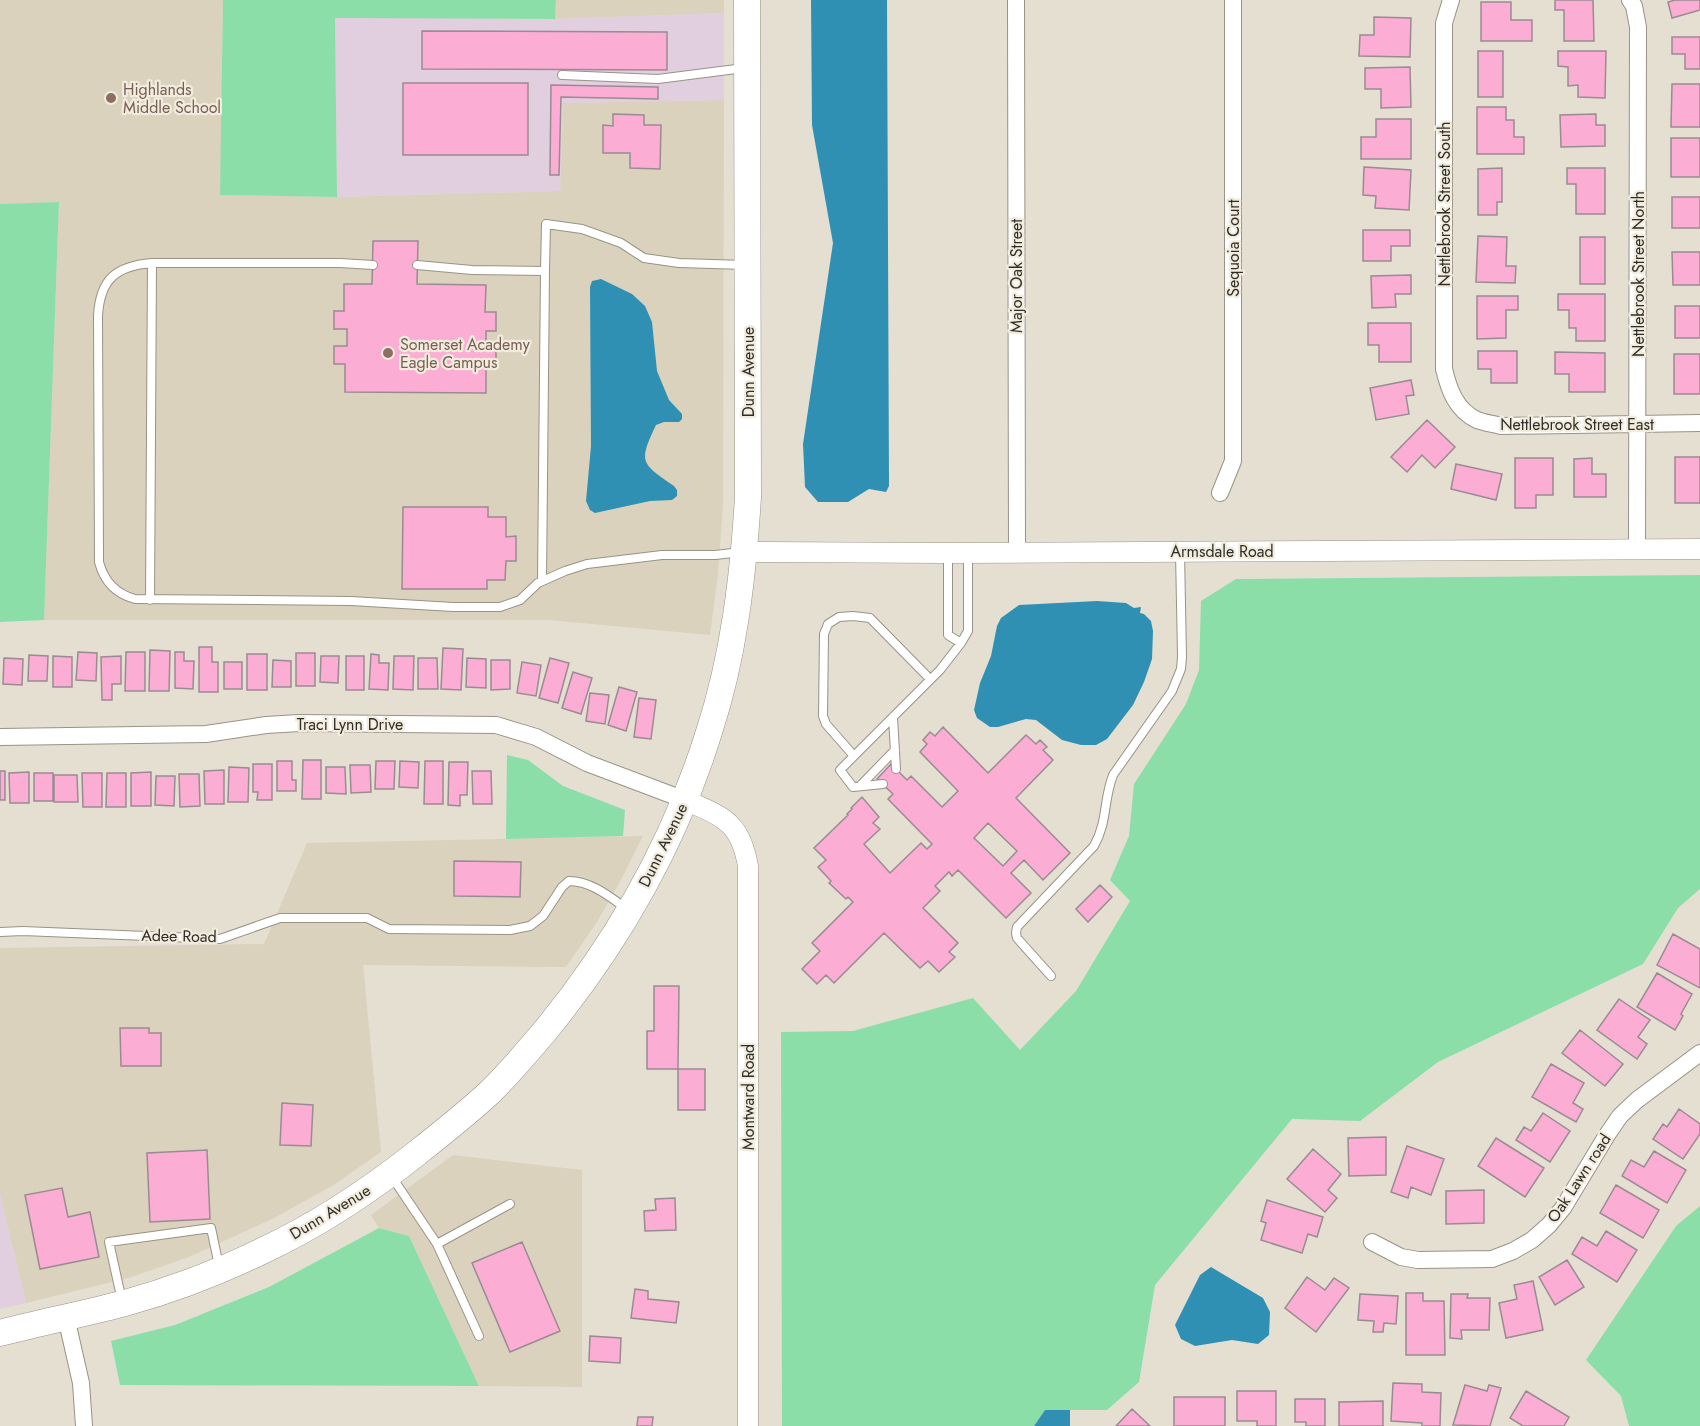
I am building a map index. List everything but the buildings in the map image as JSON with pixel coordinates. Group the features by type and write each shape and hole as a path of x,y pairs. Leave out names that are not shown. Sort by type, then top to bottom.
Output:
{"main road":[{"name":"Dunn Avenue","path":"0,1333 123,1303 182,1285 263,1251 349,1203 446,1130 490,1092 564,1008 599,960 629,911 664,848 685,800 710,732 725,675 737,612 748,497 747,0"}],"street":[{"name":"Major Oak Street","path":"1016,0 1017,552"},
{"name":"Sequoia Court","path":"1220,493 1233,461 1233,0"},
{"name":"Nettlebrook Street South","path":"1451,0 1444,23 1444,369 1449,390 1458,406"},
{"name":"Nettlebrook Street North","path":"1630,0 1634,6 1638,27 1637,549"},
{"name":"Nettlebrook Street East","path":"1458,406 1477,420 1501,426 1700,423"},
{"name":"Armsdale Road","path":"744,552 1700,549"},
{"name":"Traci Lynn Drive","path":"0,737 207,734 266,725 299,723 496,725 536,737 587,763 685,800"},
{"name":"Montward Road","path":"685,800 718,814 732,826 740,838 748,866 748,1426"},
{"name":"Oak Lawn road","path":"1372,1242 1401,1257 1418,1260 1492,1259 1513,1251 1532,1240 1550,1225 1620,1116 1700,1053"},
{"path":"66,1317 81,1383 84,1426"}],"lane":[{"path":"562,75 658,79 747,68"},
{"path":"542,581 546,224 582,229 621,243 644,258 680,263 748,265"},
{"path":"150,600 152,262"},
{"path":"373,265 152,262 128,266 111,278 101,292 98,316 99,562 101,571 114,589 124,596 150,600 351,601 453,607 500,607 520,600 542,581 587,564 662,555 715,555 744,552"},
{"path":"417,265 472,270 545,271"},
{"path":"1051,976 1017,938 1017,927 1094,846 1101,834 1113,775 1172,691 1177,680 1182,657 1180,551"},
{"path":"948,553 948,635 961,643"},
{"path":"883,784 853,787 840,770 930,679 961,643 968,631 968,553"},
{"path":"854,756 826,724 823,716 824,634 828,624 838,617 870,618 930,679"},
{"path":"893,717 896,769"},
{"path":"860,786 895,750"},
{"name":"Adee Road","path":"0,932 220,939 280,918 367,918 389,929 510,930 530,926 543,916 562,887 569,881 581,881 606,894 629,911"},
{"path":"390,1174 437,1244 479,1336"},
{"path":"437,1244 510,1204"},
{"path":"123,1303 109,1242 211,1228 219,1269"}],"shaded area":[{"name":"Somerset Academy Eagle Campus","path":"0,0 223,0 221,195 337,197 560,191 563,103 724,100 723,504 718,574 710,635 549,620 44,620 59,202 0,204"},
{"path":"556,0 724,0 724,13 555,19"},
{"path":"724,13 724,100 563,103 560,191 337,197 335,17 555,19"},
{"path":"643,836 597,922 566,967 363,965 381,1152 332,1186 274,1218 189,1257 128,1278 26,1303 0,1194 0,948 264,944 307,843"},
{"path":"453,1155 582,1170 582,1387 479,1386 409,1236 379,1228 371,1215"},
{"path":"0,1194 26,1303 0,1309"}],"green space":[{"path":"223,0 556,0 555,19 335,18 337,197 220,195"},
{"path":"59,202 44,620 0,622 0,204"},
{"path":"1700,575 1700,889 1678,908 1643,964 1438,1062 1360,1121 1292,1119 1155,1285 1139,1382 1107,1410 1045,1410 1034,1426 782,1426 781,1032 853,1031 973,998 1020,1050 1076,991 1130,901 1110,880 1129,836 1134,784 1186,704 1199,670 1201,601 1236,579"},
{"path":"507,755 528,760 563,786 625,810 623,836 506,839"},
{"path":"1700,1206 1700,1426 1629,1426 1621,1396 1586,1360 1676,1226"},
{"path":"379,1228 409,1236 479,1386 120,1385 111,1341 175,1325 269,1287"}],"water":[{"path":"811,0 887,0 889,486 886,492 869,489 848,502 818,502 805,487 803,444 833,243 812,125"},
{"path":"601,279 632,294 645,306 652,322 657,371 669,400 682,414 682,419 679,422 664,422 656,425 645,455 649,467 674,486 677,496 672,500 650,501 595,513 590,510 586,501 591,446 590,287 592,281"},
{"path":"1097,601 1126,603 1134,608 1141,607 1140,613 1151,621 1153,631 1152,659 1144,682 1133,705 1107,739 1096,745 1081,745 1062,740 1036,720 1026,719 990,727 977,718 974,710 980,683 991,656 997,626 1001,618 1019,605"},
{"path":"1211,1267 1263,1298 1270,1312 1269,1335 1258,1344 1232,1340 1195,1346 1181,1339 1175,1325 1200,1275"},
{"path":"1045,1410 1070,1410 1070,1426 1034,1426"}],"place":[{"name":"Highlands Middle School","path":"111,98"},
{"name":"Somerset Academy Eagle Campus","path":"388,353"}]}
